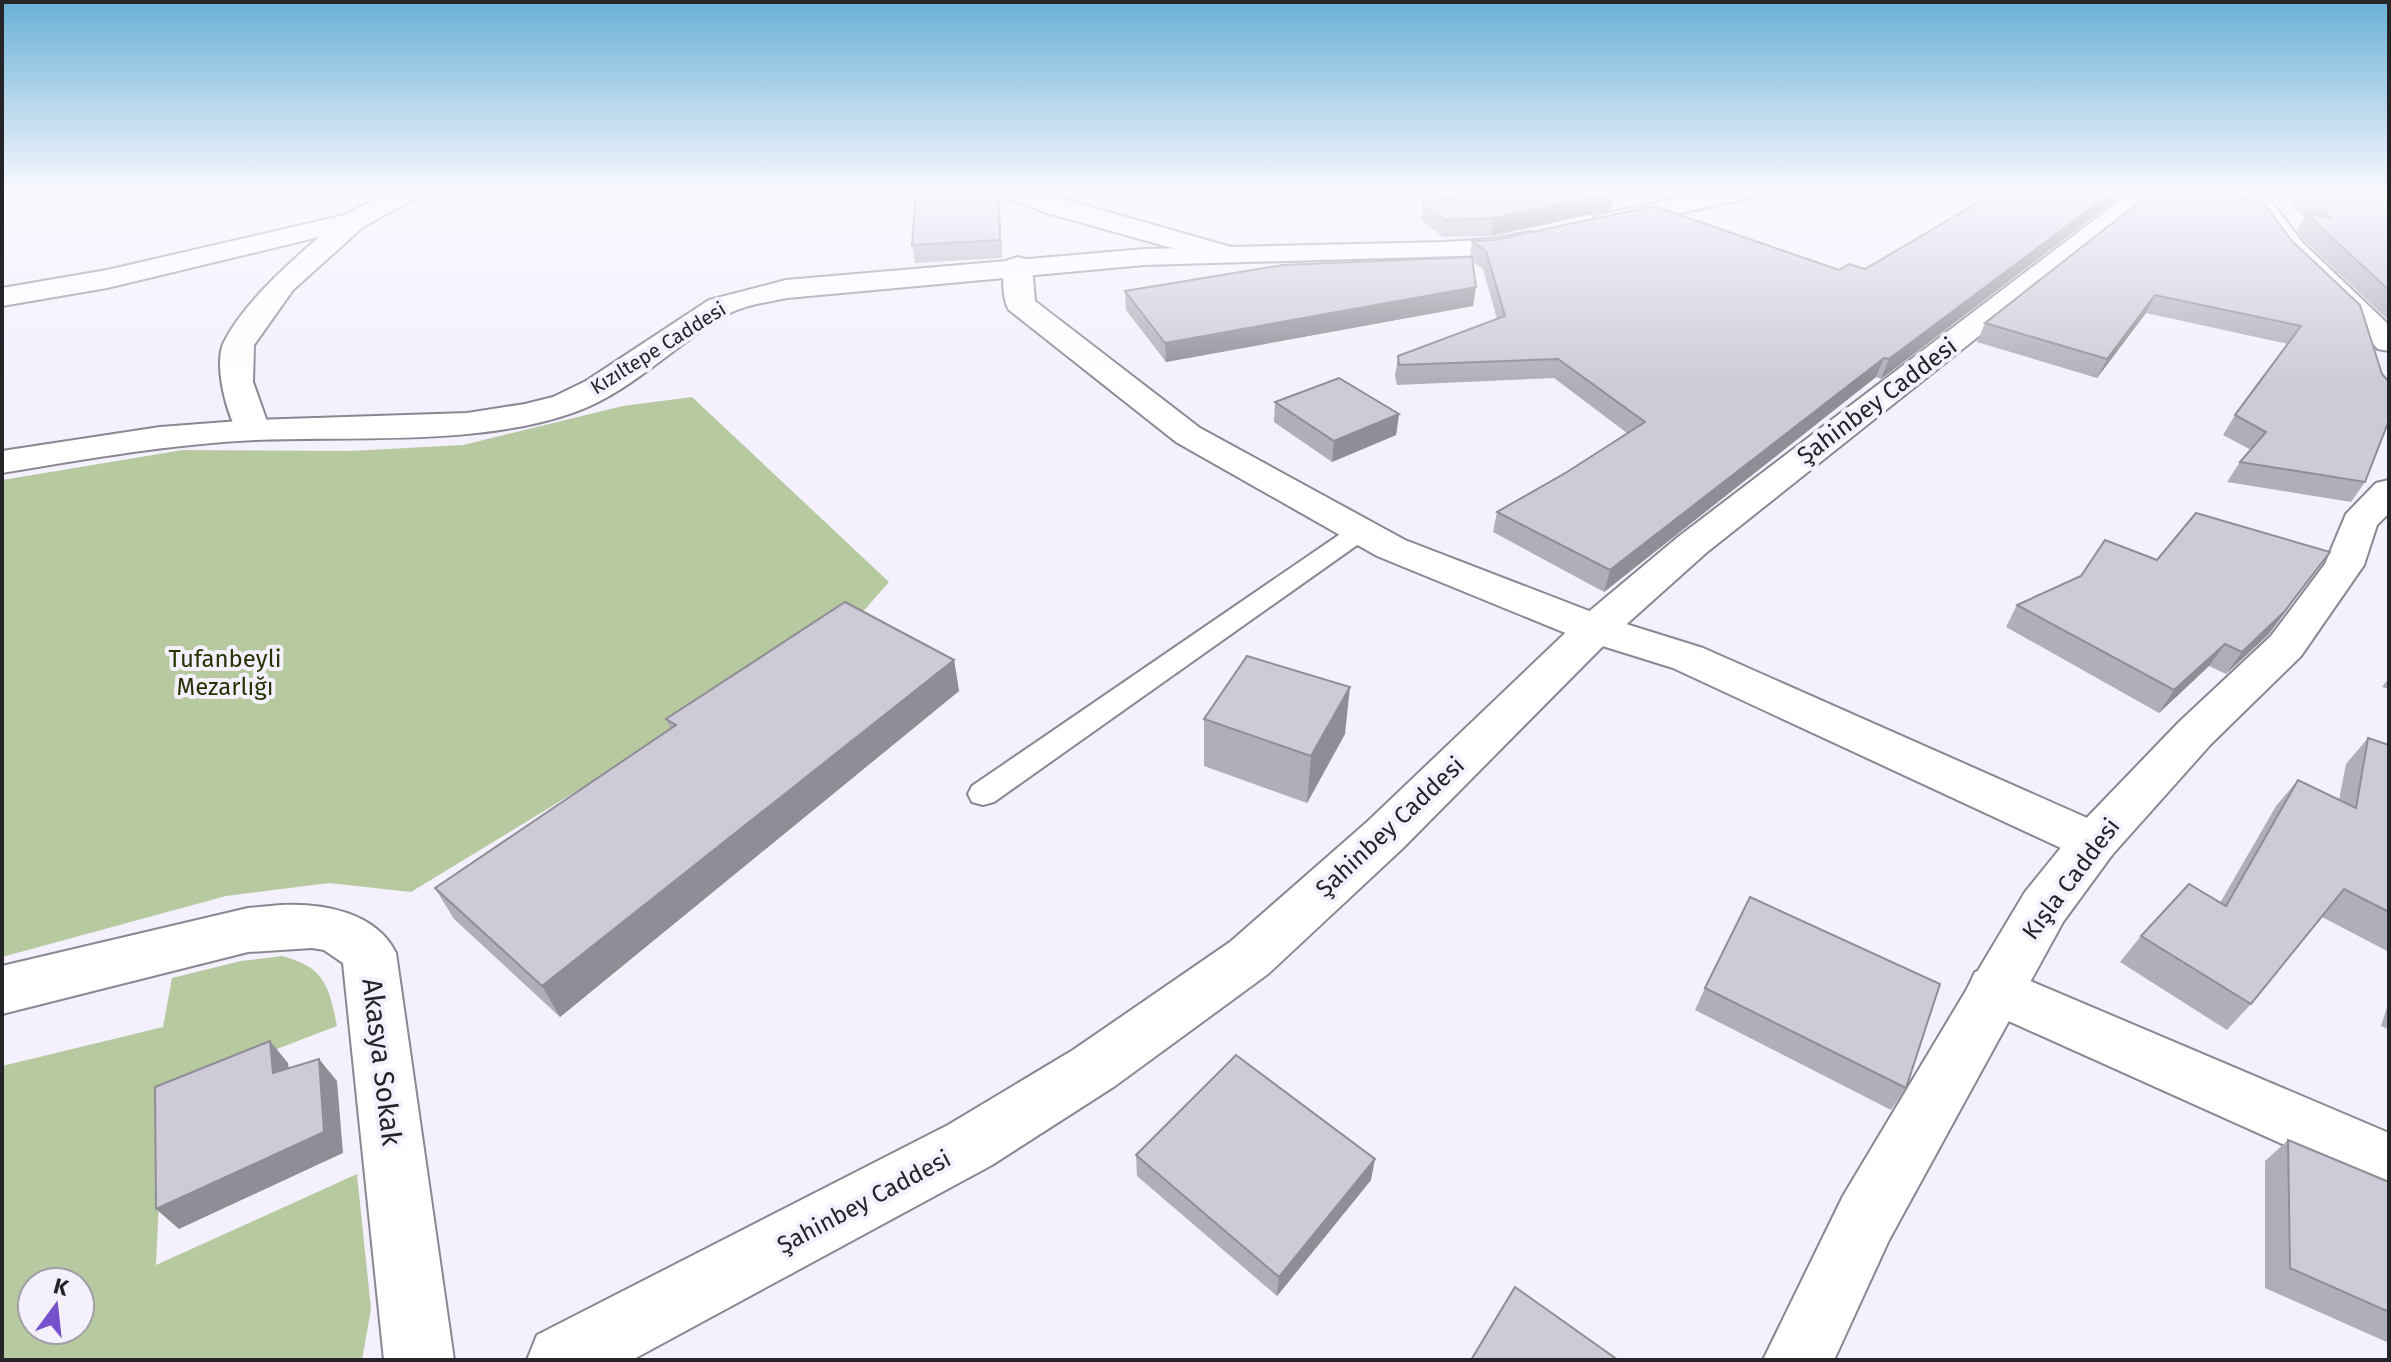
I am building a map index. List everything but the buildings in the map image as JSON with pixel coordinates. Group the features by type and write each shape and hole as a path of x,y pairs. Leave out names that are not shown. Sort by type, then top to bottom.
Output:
{"street":[{"path":"2,297 107,279 207,256"},
{"path":"253,430 237,382 238,345 283,284 315,256"},
{"name":"Kızıltepe Caddesi","path":"2,462 160,437 253,430 467,423 525,414 564,405 598,388 720,306 753,295 1018,266 1181,256"},
{"name":"Şahinbey Caddesi","path":"562,1360 970,1145 1094,1068 1249,958 1385,835 1595,629 1756,493 1845,428 2066,256"},
{"path":"2300,256 2378,332 2384,378"},
{"path":"1018,266 1020,304 1188,435 1391,548 1595,629 1688,658 2094,842"},
{"name":"Kışla Caddesi","path":"1798,1360 1866,1218 2044,907 2094,842 2195,733 2286,646 2344,565 2359,522 2389,491"},
{"name":"Akasya Sokak","path":"2,990 248,930 315,926 356,940 369,953 419,1360"},
{"path":"1995,989 2389,1163"}],"lane":[{"path":"983,794 1361,531"}],"green space":[{"name":"Tufanbeyli Mezarlığı","path":"692,397 889,582 854,622 411,892 329,883 226,896 2,957 2,480 183,450 350,451 463,445 623,406"},
{"path":"282,956 296,960 316,972 322,980 331,999 337,1026 164,1092 156,1265 357,1174 371,1309 362,1360 2,1360 2,1066 163,1027 172,978 241,961"}]}
